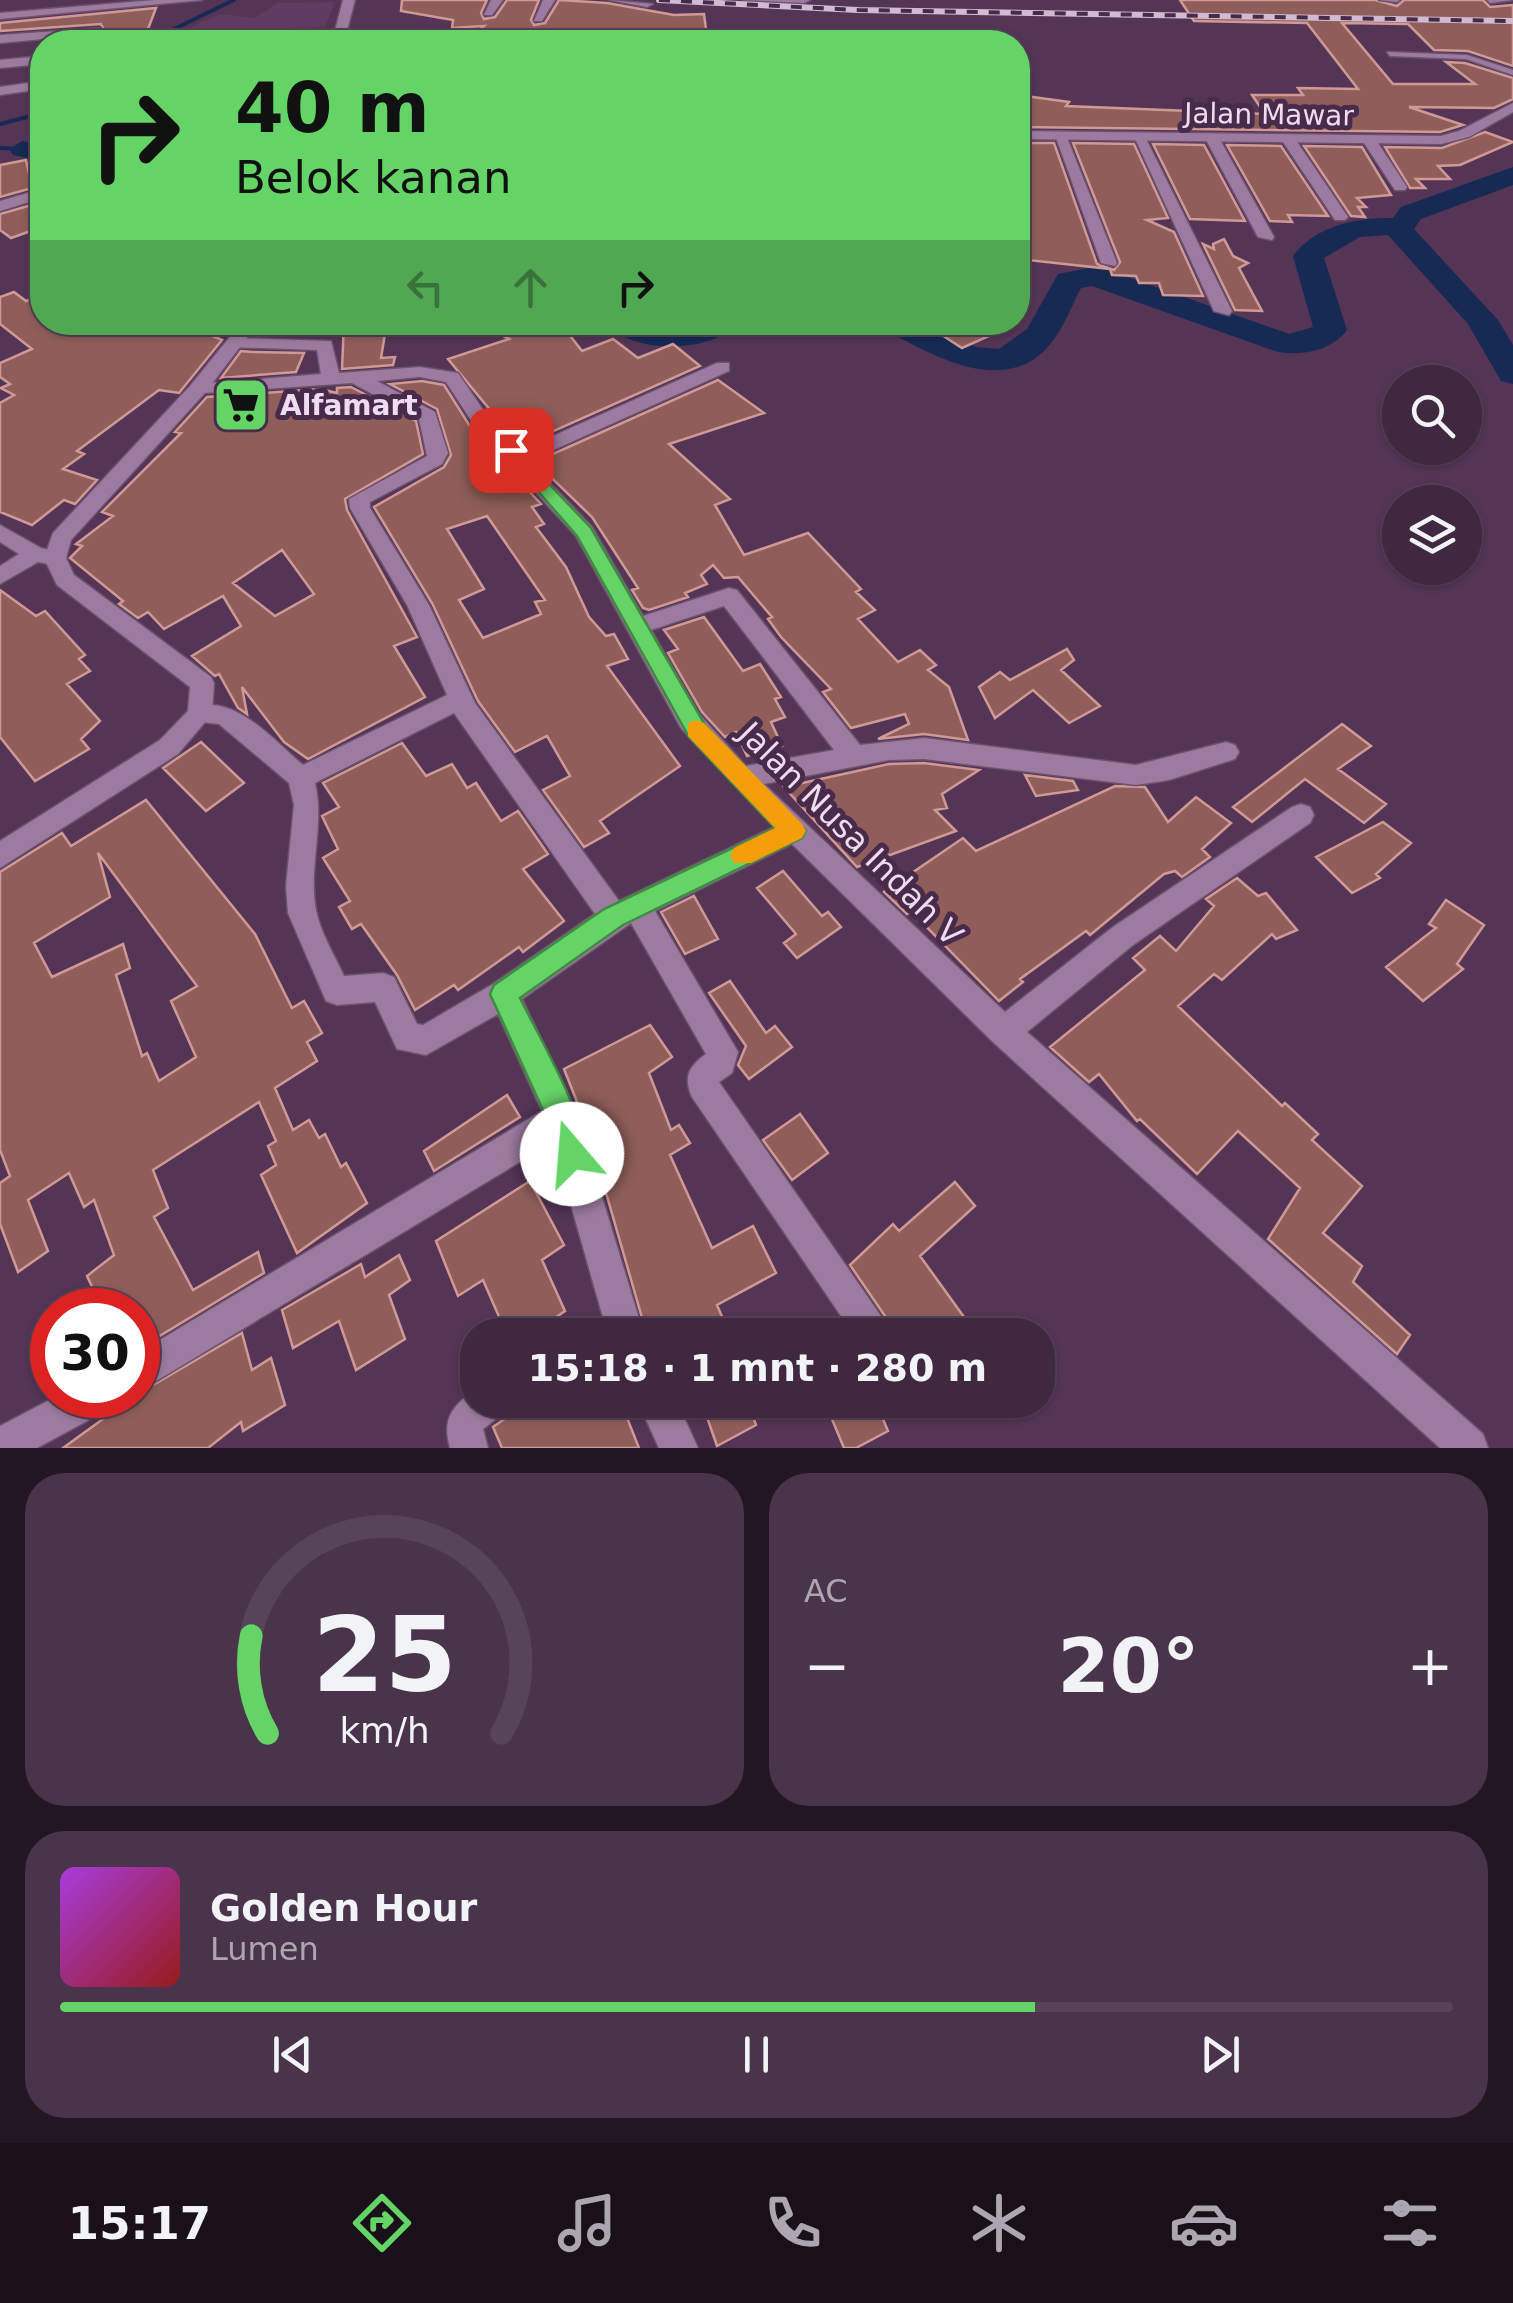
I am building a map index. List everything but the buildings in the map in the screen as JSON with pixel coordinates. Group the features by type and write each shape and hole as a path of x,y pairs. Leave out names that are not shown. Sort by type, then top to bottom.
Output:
{"street":[{"path":"0,16 111,3 196,0"},
{"path":"341,30 350,0"},
{"path":"488,13 497,0"},
{"path":"538,18 549,0"},
{"path":"615,0 647,4"},
{"path":"749,0 804,0"},
{"path":"98,30 111,3"},
{"path":"0,39 30,38"},
{"path":"0,64 30,61"},
{"path":"0,91 30,87"},
{"name":"Jalan Mawar","path":"1030,134 1441,140 1464,134 1513,107"},
{"path":"1059,135 1109,263"},
{"path":"1138,137 1222,310"},
{"path":"1212,138 1266,237"},
{"path":"1288,139 1340,217"},
{"path":"1368,140 1400,187"},
{"path":"0,206 30,197"},
{"path":"0,576 45,556 241,335"},
{"path":"235,343 325,345 344,379 428,416 438,457 368,491 359,499 360,508 418,604 465,708"},
{"path":"518,458 723,367"},
{"name":"Jalan Nusa Indah V","path":"196,390 446,374 483,424 584,532 640,624 690,721 741,778 1004,1032 1469,1448"},
{"path":"0,532 45,556 65,580 202,683 200,714 169,747 0,856"},
{"path":"640,624 729,596 854,756"},
{"path":"301,778 446,704 459,703 465,708 625,912 722,1052 721,1062 703,1075 703,1086 864,1318"},
{"path":"200,714 216,712 233,720 301,778 307,806 301,858 302,912 337,991 384,988 408,1038 426,1040 504,994 625,912 793,831"},
{"path":"741,778 880,749 928,748 1139,776 1226,752"},
{"path":"1004,1032 1124,936 1301,815"},
{"path":"504,994 562,1118 616,1318"},
{"path":"160,1361 562,1118"},
{"path":"0,1447 55,1418"},
{"path":"467,1418 464,1431 469,1448"},
{"path":"665,1418 679,1448"}],"lane":[{"path":"1382,0 1397,0"},
{"path":"1490,1 1509,0"},
{"path":"1390,54 1467,56 1513,79"}],"shaded area":[{"path":"335,2 325,27 184,30 221,14 254,18 278,3"}],"waterway":[{"path":"172,30 234,0"},
{"path":"0,124 30,116"},
{"path":"0,148 22,149"},
{"path":"22,149 30,151"},
{"path":"1513,175 1411,213 1399,230 1482,320 1513,374"},
{"path":"920,335 983,359 1001,360 1018,355 1043,329 1069,281 1094,276 1287,344 1319,339 1330,330 1308,256 1329,240 1351,231 1401,227"},
{"path":"642,335 683,335"}],"railway":[{"path":"659,0 858,10 1513,21"}],"slow traffic":[{"path":"696,729 793,831 742,855"}],"place":[{"name":"Alfamart","path":"241,405"}],"route":[{"path":"511,450 584,532 640,624 697,731 793,831 614,917 504,994 562,1118 572,1154"}]}
